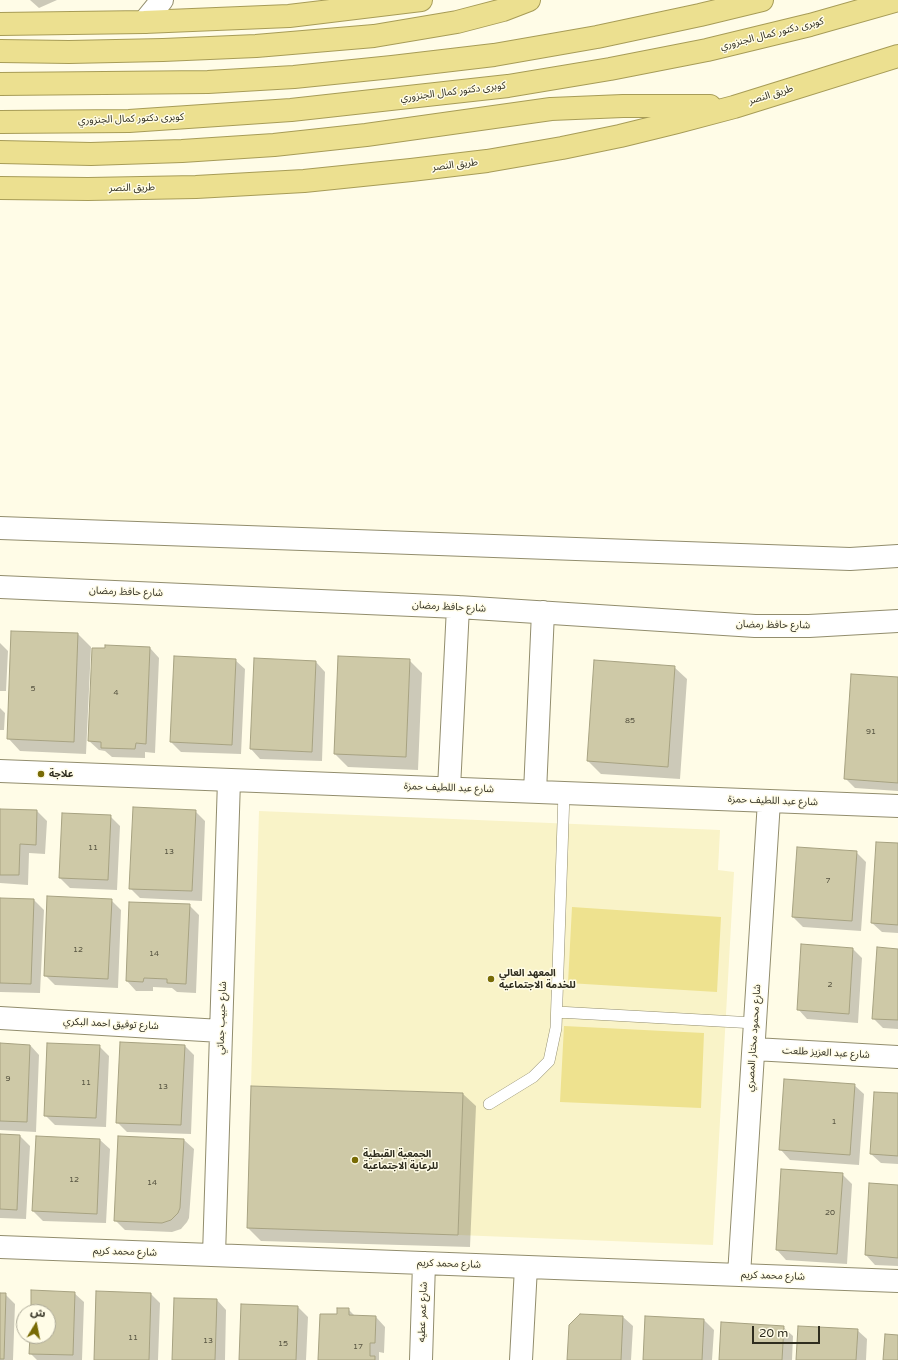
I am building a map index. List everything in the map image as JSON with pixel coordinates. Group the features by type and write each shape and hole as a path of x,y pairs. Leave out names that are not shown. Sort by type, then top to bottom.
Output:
{"highway":[{"path":"0,24 144,22 289,16 342,4 421,0"},
{"path":"0,51 69,52 163,50 256,46 374,36 457,22 503,10 529,0"},
{"path":"0,84 208,82 294,77 392,67 494,55 597,37 762,0"},
{"name":"كوبرى دكتور كمال الجنزوري","path":"0,122 129,120 291,110 508,86 610,69 707,50 810,25 898,0"},
{"name":"طريق النصر","path":"0,188 88,189 196,187 304,181 487,161 562,148 627,134 734,107 898,56"},
{"path":"0,152 91,154 182,152 297,143 366,135 551,109 623,106 734,107"}],"street":[{"path":"144,22 162,0"},
{"path":"0,528 850,559 898,556"},
{"name":"شارع حافظ رمضان","path":"0,587 458,607 755,626 809,626 898,621"},
{"path":"449,788 458,607"},
{"path":"535,792 543,612"},
{"path":"863,624 898,628"},
{"name":"شارع عبد اللطيف حمزة","path":"0,771 898,806"},
{"name":"شارع حبيب جماتي","path":"214,1255 229,780"},
{"name":"شارع محمود مختار المصري","path":"739,1275 769,801"},
{"name":"شارع توفيق احمد البكري","path":"0,1018 221,1031"},
{"name":"شارع عبد العزيز طلعت","path":"754,1049 898,1057"},
{"name":"شارع محمد كريم","path":"0,1247 898,1281"},
{"name":"شارع عمر عطيه","path":"421,1360 424,1263"},
{"path":"521,1360 526,1267"}],"lane":[{"path":"488,1104 533,1077 549,1061 556,1028 557,1012 564,793"},
{"path":"557,1012 755,1023"}],"shaded area":[{"name":"المعهد العالي للخدمة الاجتماعيه","path":"259,811 720,830 718,870 734,872 713,1245 458,1235 463,1093 251,1086"},
{"path":"572,907 721,917 717,992 568,983"},
{"path":"564,1026 704,1033 701,1108 560,1102"}],"building":[{"path":"11,631 78,633 74,742 7,739"},
{"path":"105,645 150,647 146,744 136,743 135,749 101,748 101,742 88,741 92,648 105,648"},
{"path":"174,656 236,659 232,745 170,742"},
{"path":"338,656 410,659 406,757 334,754"},
{"path":"254,658 316,661 312,752 250,749"},
{"path":"594,660 675,666 668,767 587,761"},
{"path":"851,674 898,677 898,783 844,779"},
{"path":"133,807 196,810 192,891 129,889"},
{"path":"0,809 37,810 36,845 20,844 19,875 0,875"},
{"path":"62,813 111,815 108,880 59,878"},
{"path":"876,842 898,843 898,925 871,923"},
{"path":"797,847 857,851 852,921 792,917"},
{"path":"47,896 112,899 108,979 44,976"},
{"path":"0,898 34,899 31,984 0,983"},
{"path":"129,902 190,904 186,984 167,983 167,979 144,978 143,982 126,981"},
{"path":"801,944 853,948 849,1014 797,1010"},
{"path":"877,947 898,949 898,1020 872,1019"},
{"path":"120,1042 185,1045 181,1125 116,1123"},
{"path":"0,1043 30,1045 27,1122 0,1121"},
{"path":"47,1043 100,1045 96,1118 44,1116"},
{"path":"784,1079 855,1084 850,1155 779,1150"},
{"name":"الجمعية القبطية للرعاية الاجتماعية","path":"251,1086 463,1093 458,1235 247,1228"},
{"path":"874,1092 898,1093 898,1156 870,1154"},
{"path":"0,1134 20,1135 17,1210 0,1209"},
{"path":"36,1136 100,1139 97,1214 32,1211"},
{"path":"118,1136 184,1139 180,1208 178,1213 171,1220 162,1223 114,1221"},
{"path":"781,1169 843,1173 837,1254 776,1250"},
{"path":"869,1183 898,1185 898,1258 865,1255"},
{"path":"31,1290 75,1292 73,1355 29,1354 30,1344 56,1344 56,1304 31,1304"},
{"path":"96,1291 151,1293 149,1360 94,1360"},
{"path":"0,1293 6,1293 4,1359 0,1359"},
{"path":"174,1298 217,1299 215,1360 172,1360"},
{"path":"241,1304 298,1306 296,1360 239,1360"},
{"path":"337,1308 349,1308 349,1315 376,1316 375,1343 370,1343 370,1356 375,1356 375,1360 318,1360 320,1314 337,1314"},
{"path":"580,1314 623,1316 621,1360 567,1360 569,1325"},
{"path":"645,1316 704,1319 702,1360 643,1360"},
{"path":"721,1322 784,1326 782,1360 719,1360"},
{"path":"798,1326 858,1329 856,1360 796,1360"},
{"path":"885,1334 898,1335 898,1360 883,1360"}],"place":[{"name":"علاجة","path":"41,774"},
{"name":"المعهد العالي للخدمة الاجتماعيه","path":"491,979"},
{"name":"الجمعية القبطية للرعاية الاجتماعية","path":"355,1160"}]}
